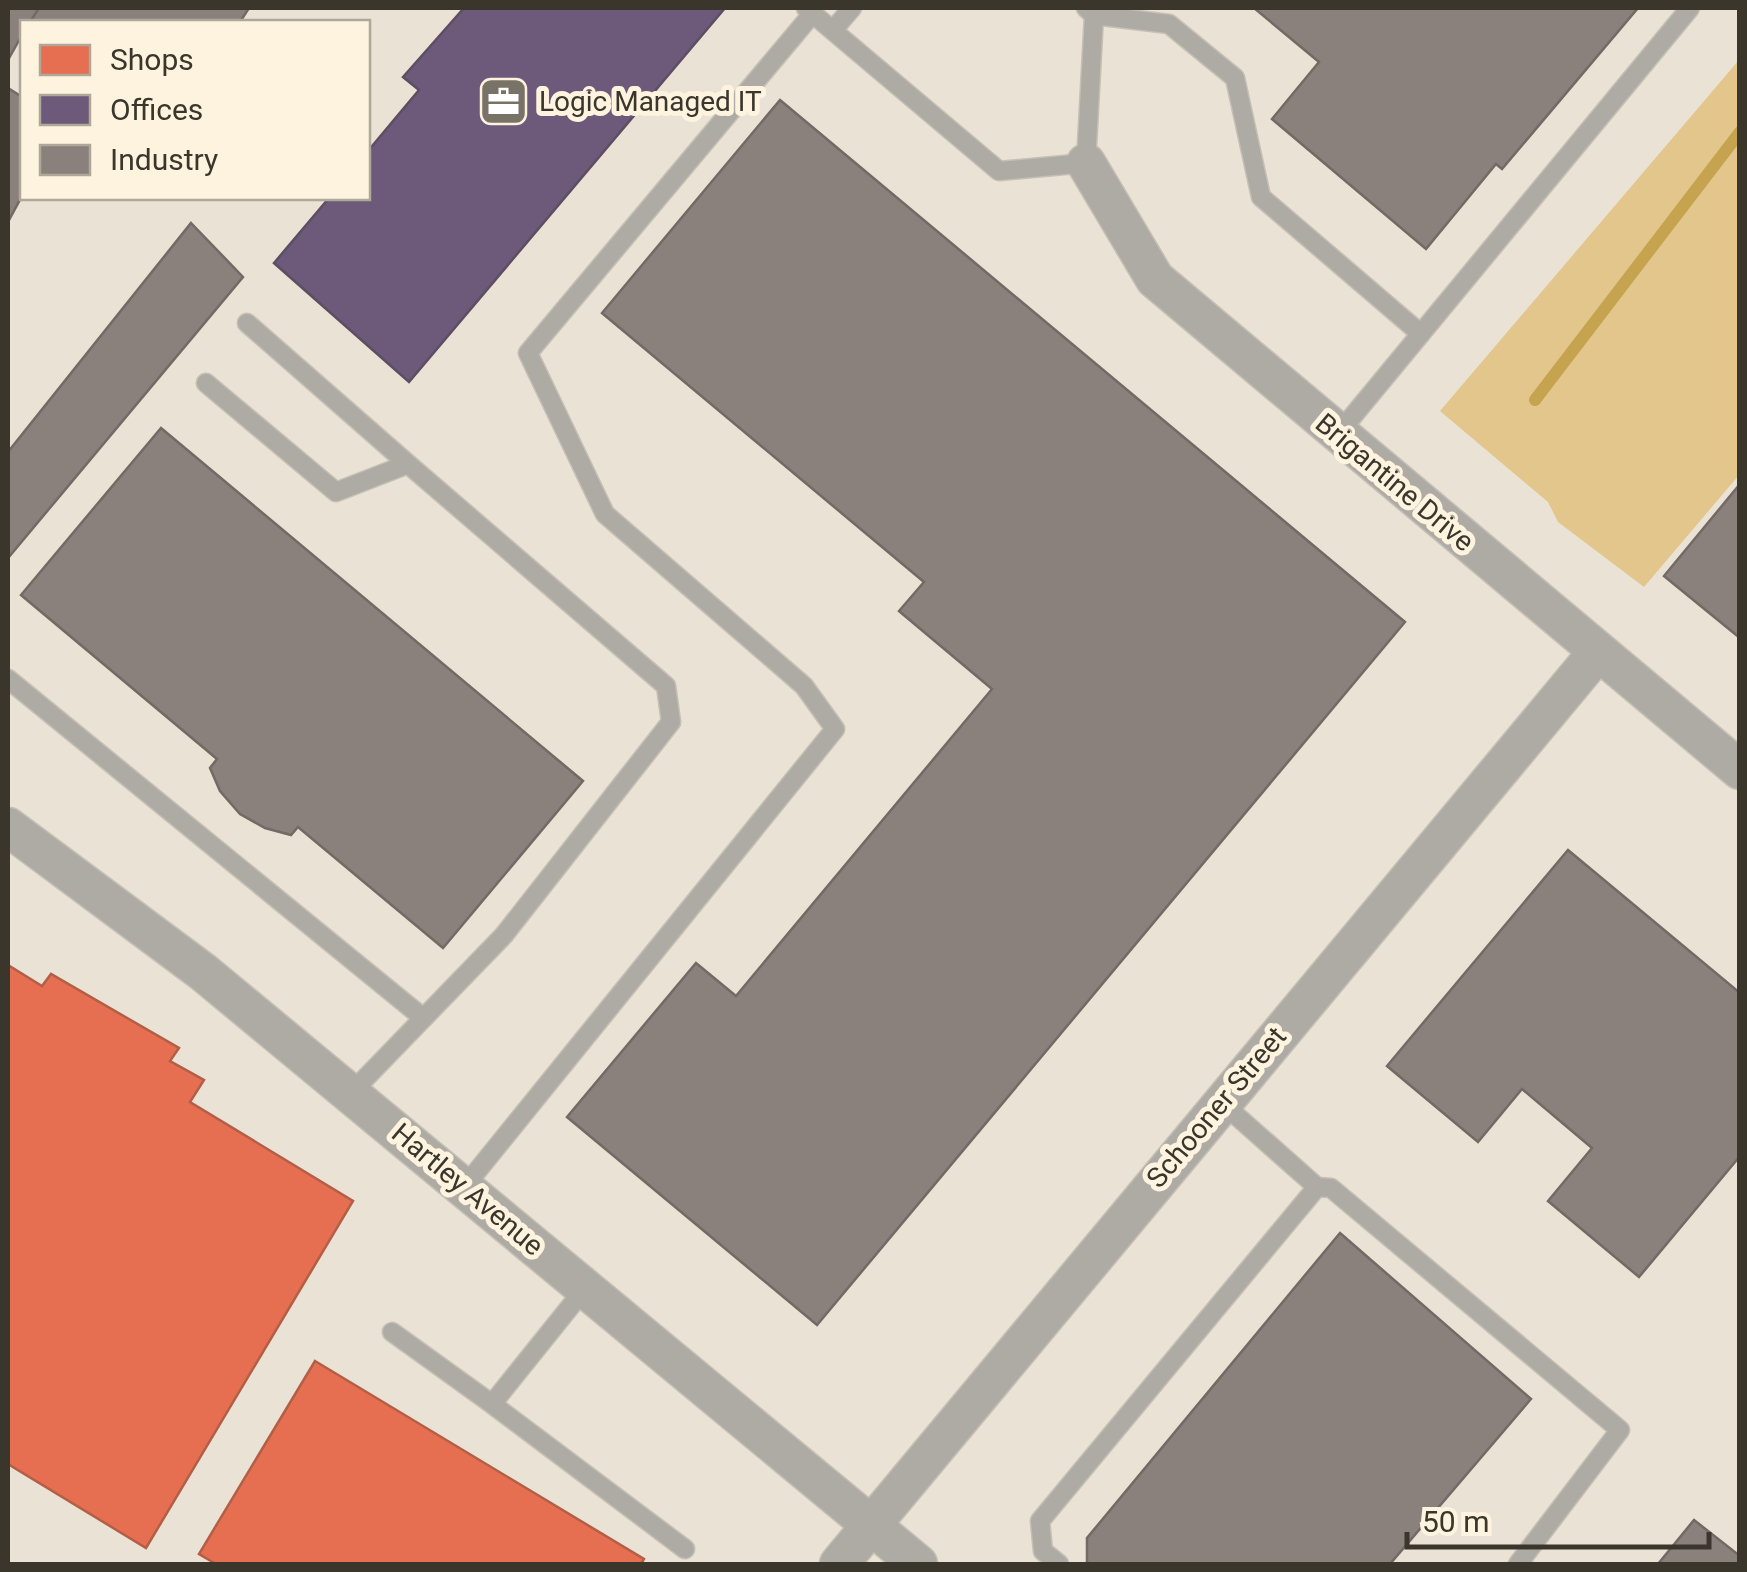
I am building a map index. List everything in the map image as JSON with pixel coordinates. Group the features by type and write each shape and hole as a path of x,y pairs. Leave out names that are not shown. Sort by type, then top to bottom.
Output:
{"street":[{"name":"Brigantine Drive","path":"1086,163 1155,280 1740,770"},
{"name":"Schooner Street","path":"840,1564 1597,653"},
{"name":"Hartley Avenue","path":"8,827 203,972 918,1564"}],"lane":[{"path":"832,30 852,8"},
{"path":"1338,434 1690,8"},
{"path":"465,1186 836,730 804,686 604,514 528,352 809,10 999,170 1086,163 1090,11 1169,24 1235,78 1261,197 1421,334"},
{"path":"247,322 666,686 671,722 504,935 352,1093"},
{"path":"206,383 336,492 408,464"},
{"path":"8,679 422,1017"},
{"path":"1221,1102 1318,1187 1331,1188 1620,1430 1518,1564"},
{"path":"1059,1564 1043,1551 1040,1520 1318,1187"},
{"path":"492,1404 586,1287"},
{"path":"392,1332 685,1549"}],"shaded area":[{"path":"1739,60 1739,475 1644,587 1558,522 1548,502 1440,411"}],"building: Shops":[{"path":"8,965 42,986 51,974 179,1048 170,1061 204,1080 190,1102 353,1201 146,1548 8,1464"},
{"path":"315,1361 644,1559 641,1564 216,1564 199,1554"}],"building: Offices":[{"path":"464,8 725,8 409,382 274,263 327,200 370,200 370,149 419,90 403,77"}],"building: Industry":[{"path":"8,8 39,8 31,20 20,20 20,39 8,60"},
{"path":"39,8 249,8 241,20 31,20"},
{"path":"1254,8 1638,8 1502,169 1496,164 1426,249 1272,119 1319,62"},
{"path":"8,88 20,96 20,200 8,222"},
{"path":"780,100 1405,622 817,1325 567,1117 696,963 736,996 992,689 899,611 924,582 602,313"},
{"path":"191,223 243,277 8,558 8,452"},
{"path":"161,428 583,781 443,948 298,827 291,835 265,828 240,814 220,791 210,768 217,759 21,595"},
{"path":"1740,484 1740,638 1664,576"},
{"path":"1568,850 1740,993 1740,1156 1639,1277 1548,1201 1592,1148 1522,1089 1478,1142 1387,1066"},
{"path":"1340,1233 1531,1399 1390,1564 1087,1564 1087,1538"},
{"path":"1694,1520 1740,1556 1740,1564 1658,1564"}],"waterway":[{"path":"1535,400 1740,132"}],"place":[{"name":"Logic Managed IT","path":"504,101"}]}
